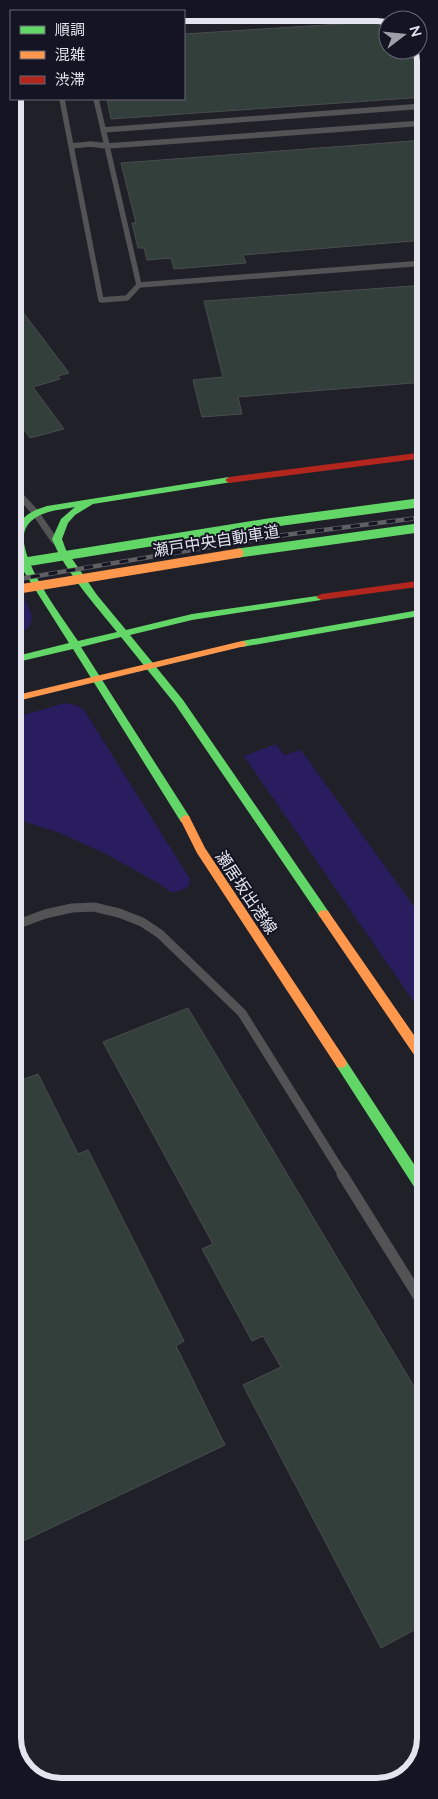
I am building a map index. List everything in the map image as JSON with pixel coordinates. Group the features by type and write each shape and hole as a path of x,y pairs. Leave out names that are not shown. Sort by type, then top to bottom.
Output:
{"main road":[{"path":"35,512 251,477 417,456"},
{"path":"100,500 72,512 64,520 59,530 58,539 61,550 94,597 180,702 417,1049"},
{"name":"瀬戸中央自動車道","path":"21,563 268,523 417,503"},
{"name":"瀬居坂出港線","path":"21,527 35,512"},
{"name":"瀬戸中央自動車道","path":"21,589 99,574 277,546 417,528"},
{"name":"瀬居坂出港線","path":"21,555 26,567 183,815 201,850 417,1180"},
{"path":"21,658 192,617 267,604 417,584"},
{"path":"21,697 149,664 280,636 417,613"}],"lane":[{"path":"62,100 101,300 127,298 139,285 417,264"},
{"path":"96,100 139,285"},
{"path":"103,130 417,107"},
{"path":"71,146 91,144 107,146 417,124"},
{"path":"21,497 35,512 61,550"},
{"path":"21,558 26,567"},
{"path":"21,923 44,914 72,908 94,907 119,913 142,922 160,934 192,962 242,1013 417,1294"}],"shaded area":[{"path":"21,595 28,606 32,619 29,626 21,633"},
{"path":"65,703 78,706 84,710 190,879 189,886 180,891 171,892 106,854 60,833 21,821 21,716"},
{"path":"276,744 284,755 301,750 417,911 417,1006 244,756"}],"building":[{"path":"378,22 378,60 417,60 417,98 111,119 107,100 185,100 185,34"},
{"path":"417,141 417,241 243,255 246,263 174,269 171,258 147,260 144,248 138,248 132,223 136,223 121,163"},
{"path":"417,286 417,383 238,397 242,414 202,417 193,380 223,377 204,301"},
{"path":"21,310 69,373 58,376 60,379 33,387 64,429 30,438 21,425"},
{"path":"188,1008 417,1392 417,1628 381,1648 243,1385 281,1367 263,1336 252,1341 202,1249 213,1244 103,1042"},
{"path":"38,1074 78,1154 88,1150 184,1341 176,1346 225,1445 21,1542 21,1080"}],"railway":[{"path":"21,579 269,537 417,518"}],"traffic: fast":[{"path":"21,529 28,519 47,509 229,480"},
{"path":"21,563 268,523 417,503"},
{"path":"89,504 72,513 64,521 57,539 61,550 94,597 179,702 324,914"},
{"path":"239,553 417,528"},
{"path":"21,552 26,567 185,819"},
{"path":"21,658 192,617 321,597"},
{"path":"242,644 417,613"},
{"path":"341,1063 417,1180"}],"traffic: slow":[{"path":"21,589 239,553"},
{"path":"21,697 242,644"},
{"path":"185,819 201,850 341,1063"},
{"path":"324,914 417,1049"}],"traffic: jam":[{"path":"229,480 417,456"},
{"path":"321,597 417,584"}]}
